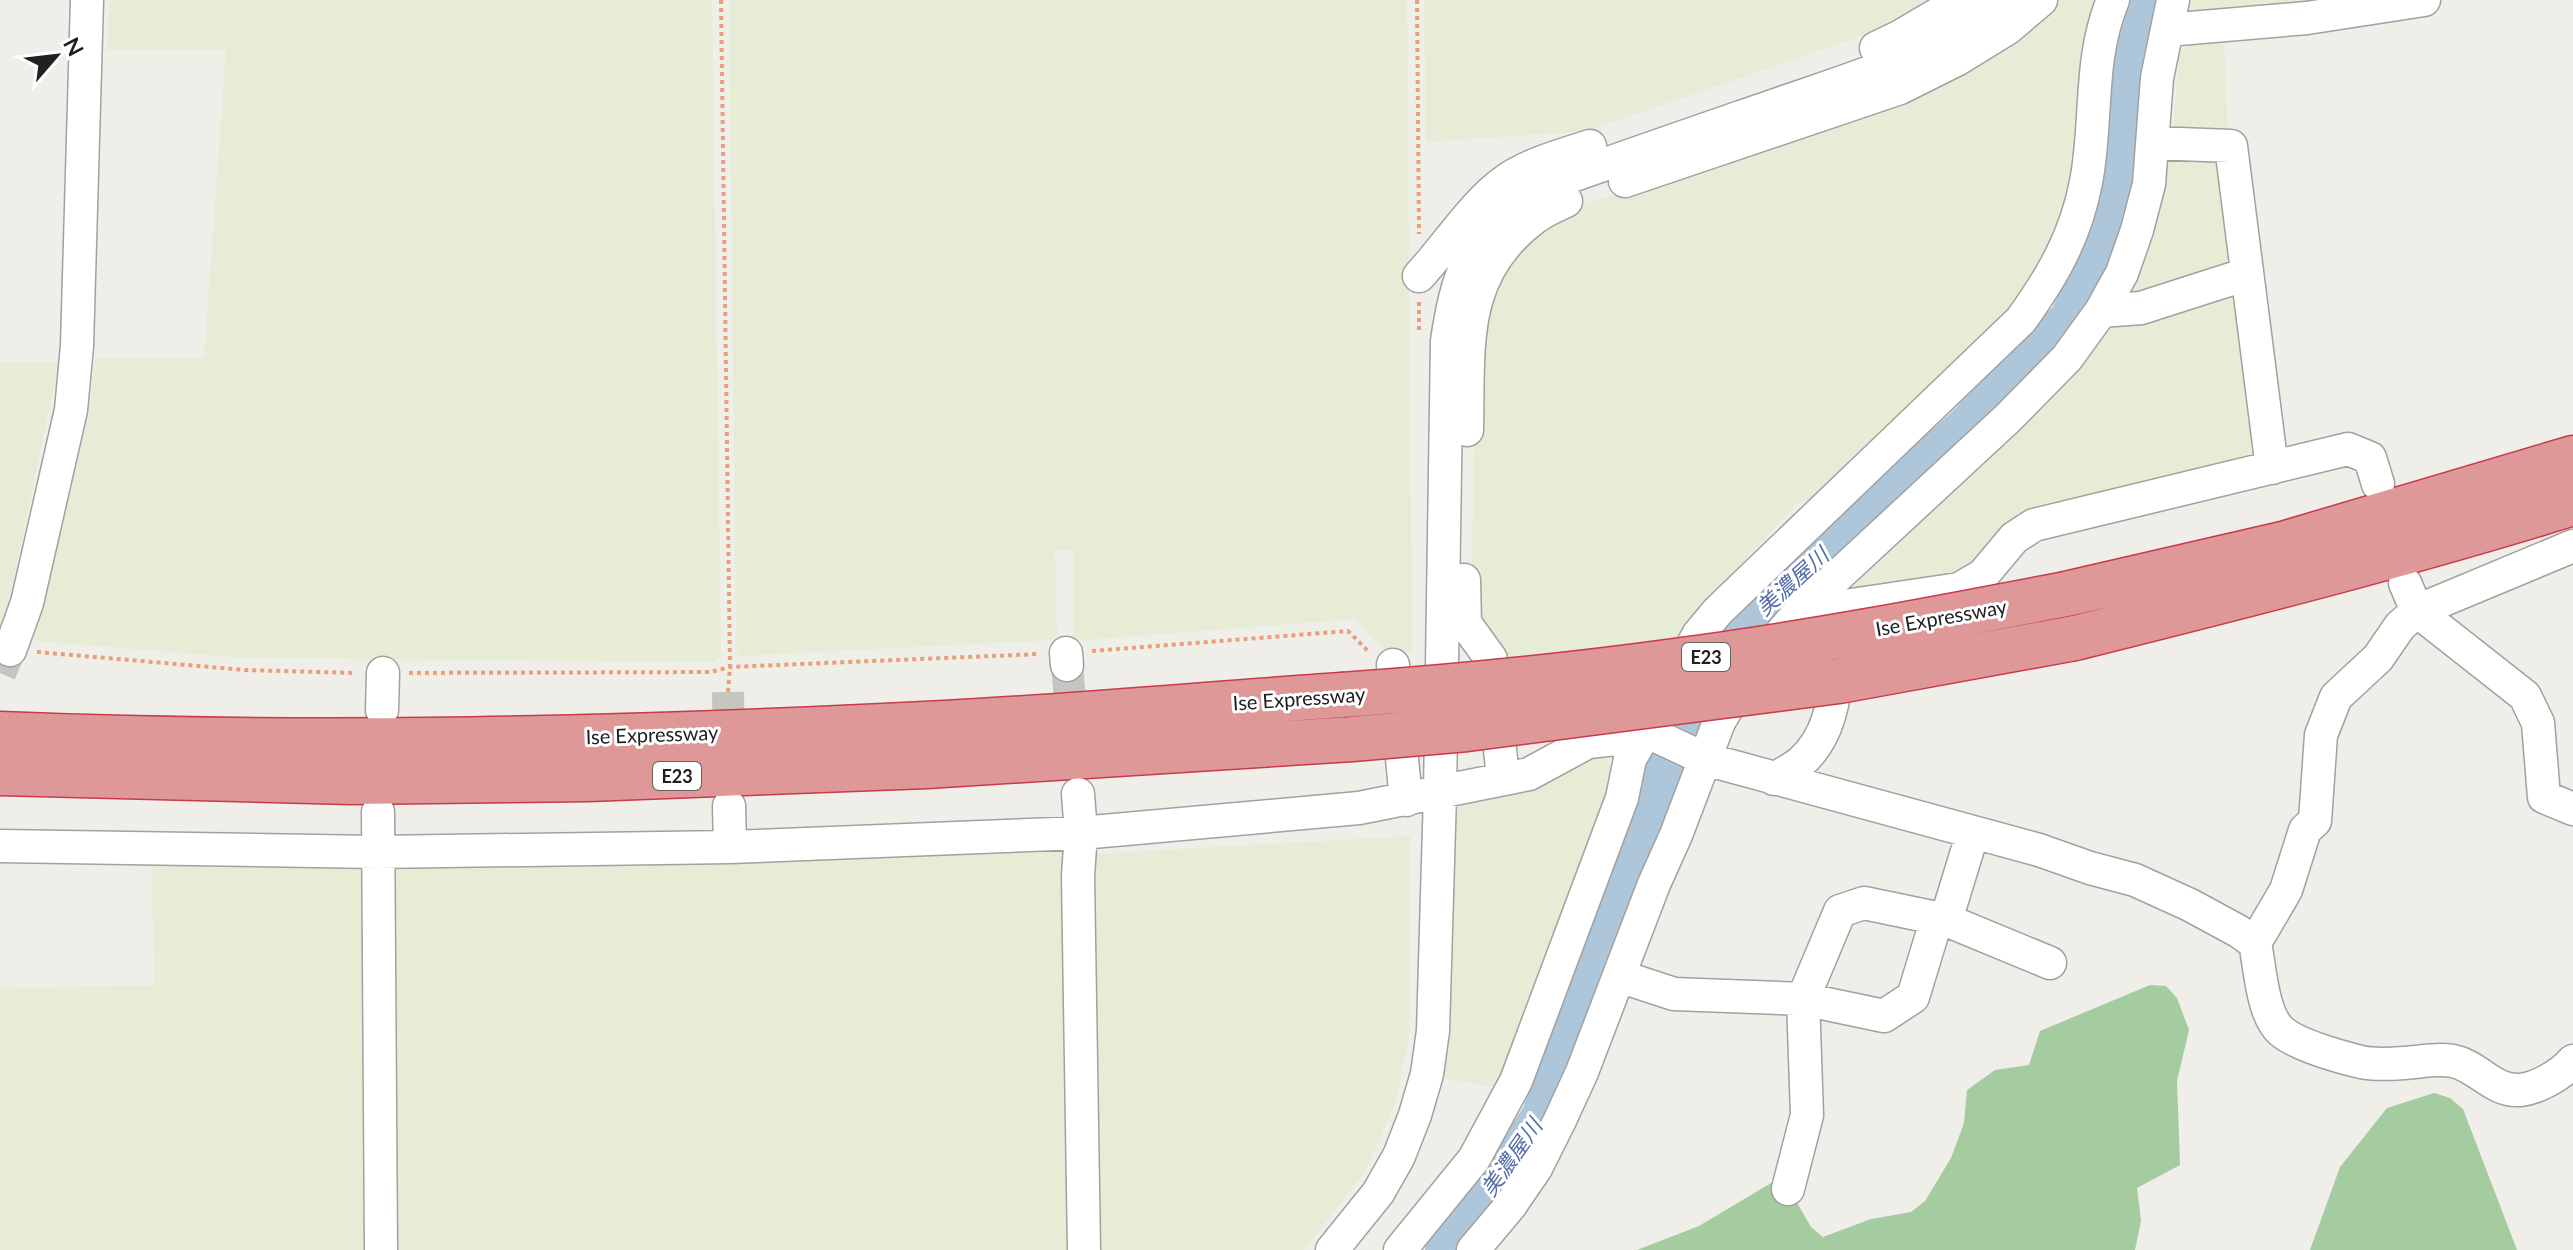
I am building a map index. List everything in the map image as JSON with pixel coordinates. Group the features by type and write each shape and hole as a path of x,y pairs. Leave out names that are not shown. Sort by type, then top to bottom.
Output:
{"highway":[{"name":"Ise Expressway","path":"0,734 128,739 347,741 585,737 946,723 1462,687 1677,661 1872,630 2066,594 2283,544 2573,458"},
{"name":"E23","path":"0,773 351,782 588,779 927,766 1467,729 1839,681 2075,638 2291,584 2467,536 2573,503"},
{"path":"0,719 128,739"}],"street":[{"path":"10,650 27,603 71,410 77,346 87,0"},
{"path":"1419,276 1482,202 1509,178 1543,162 1859,56 1899,37 1962,0"},
{"path":"1332,1250 1378,1193 1399,1156 1427,1074 1433,1031 1447,341 1453,298 1465,263 1485,233 1511,207 1558,181 1886,67 1954,35 2005,0"},
{"path":"1503,779 1491,659 1465,623 1463,608 1469,352 1473,308 1487,270 1510,240 1535,217 1566,201 1900,88 1956,60 2008,28 2041,0"},
{"path":"1400,1250 1474,1159 1516,1081 1622,798 1630,759 1648,736 1698,635 1718,611 2021,320 2050,278 2073,232 2086,181 2102,25 2113,0"},
{"path":"1473,1250 1510,1206 1536,1168 1582,1072 1700,756 1749,671 1817,609 2067,358 2101,311 2122,273 2149,184 2157,78 2170,15 2307,18 2424,0"},
{"path":"2153,143 2231,146 2272,468"},
{"path":"2101,311 2141,308 2247,274"},
{"path":"1817,609 1959,589 1983,575 2014,538 2034,525 2348,449 2370,458 2378,484"},
{"path":"2411,597 2573,546"},
{"path":"2411,597 2525,696 2538,723 2544,797 2573,809"},
{"path":"2411,597 2400,626 2378,658 2336,697 2321,735 2315,821 2305,830 2286,890 2255,943 2268,1012 2279,1030 2308,1044 2363,1063 2453,1061 2497,1086 2515,1090 2529,1089 2546,1081 2573,1061"},
{"path":"1774,779 1801,762 1814,747 1829,718 1836,672 1817,609"},
{"path":"1393,665 1406,800"},
{"path":"382,710 383,673"},
{"path":"0,846 377,852 730,847 1081,833 1359,808 1406,800 1541,769 1588,742 1648,736 1774,779 2039,850 2135,880 2190,905 2255,943"},
{"path":"1078,794 1081,833 1078,876 1084,1250"},
{"path":"729,806 730,847"},
{"path":"378,812 381,1250"},
{"path":"1619,976 1674,994 1803,999 1884,1016 1913,997 1973,832"},
{"path":"1788,1189 1807,1115 1803,999 1840,911 1864,903 1941,919 2050,963"}],"path":[{"path":"721,0 728,692"},
{"path":"1417,0 1419,338"},
{"path":"730,667 1067,659 1348,631 1377,660 1393,665"}],"green space":[{"path":"109,0 712,0 721,657 714,662 245,658 36,641 33,637 90,411 95,359 204,358 226,50 107,50"},
{"path":"729,0 1407,0 1412,650 1395,653 1384,648 1356,619 1073,641 1073,550 1055,551 1057,634 1052,640 739,656 736,650"},
{"path":"1424,0 1939,0 1894,25 1587,131 1426,142"},
{"path":"2055,0 2100,0 2068,209 2044,269 1992,335 1813,498 1797,504 1702,606 1676,640 1498,663 1471,622 1476,340 1506,258 1561,212 1904,97"},
{"path":"2186,0 2343,0 2196,19 2184,4"},
{"path":"2224,36 2228,137 2173,135 2179,52 2197,38"},
{"path":"2166,150 2221,154 2236,261 2126,296"},
{"path":"2233,289 2259,455 2026,516 1999,528 1978,564 1945,576 1858,590 1855,584 1896,542 2071,379 2112,322"},
{"path":"59,362 3,631 0,631 0,363"},
{"path":"1606,754 1616,784 1500,1088 1443,1078 1449,1041 1455,808 1464,801 1591,755"},
{"path":"1410,836 1409,1038 1396,1101 1365,1172 1304,1250 1092,1250 1087,871 1094,854"},
{"path":"1066,843 1076,1250 389,1250 392,859"},
{"path":"361,862 371,871 374,1250 0,1250 0,989 155,985 151,863"},
{"path":"2150,985 2166,986 2177,998 2189,1030 2177,1081 2180,1165 2137,1188 2141,1221 2135,1250 1637,1250 1699,1226 1771,1183 1787,1185 1811,1227 1823,1237 1871,1219 1911,1212 1925,1201 1951,1158 1964,1123 1967,1090 1995,1070 2029,1065 2040,1031"},
{"path":"2434,1093 2450,1098 2463,1109 2517,1250 2310,1250 2340,1167 2387,1108"}],"waterway":[{"name":"美濃屋川","path":"1445,1250 1496,1184 1541,1117 1664,768 1754,614 1965,427 2070,318 2108,230 2125,87 2151,0"}],"tunnel":[{"path":"0,673 10,650"},
{"path":"1067,665 1073,735"},
{"path":"728,692 729,753"}]}
